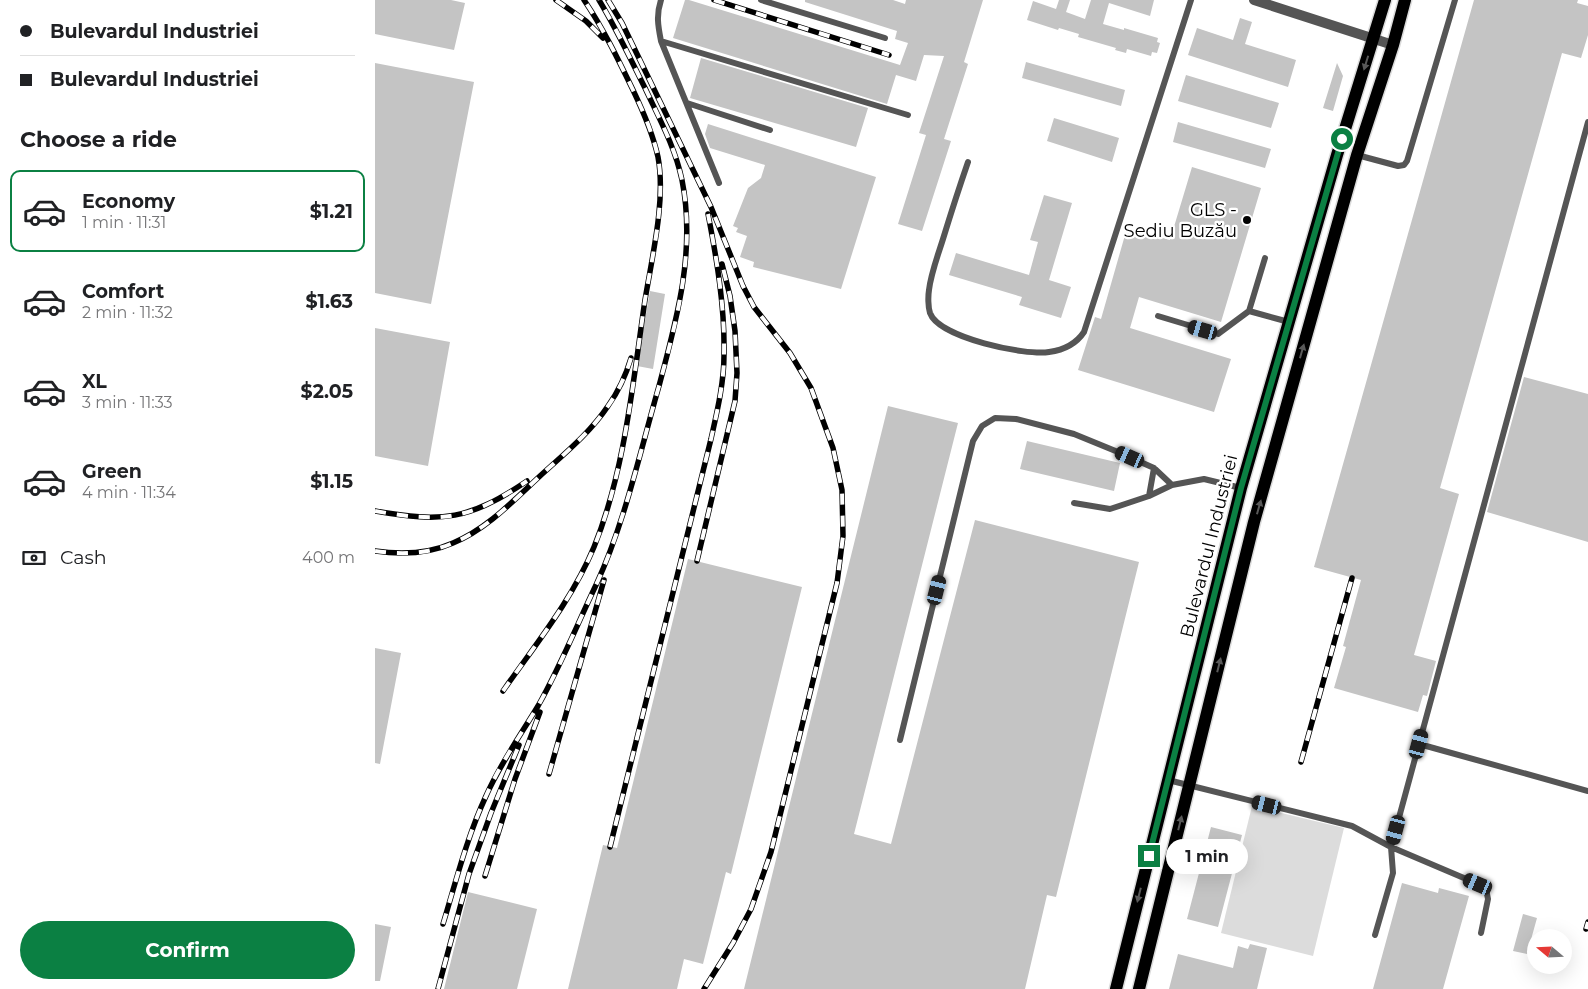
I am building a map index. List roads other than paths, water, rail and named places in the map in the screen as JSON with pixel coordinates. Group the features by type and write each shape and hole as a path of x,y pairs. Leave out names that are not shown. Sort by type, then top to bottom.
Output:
{"main road":[{"name":"Bulevardul Industriei","path":"1116,989 1241,488 1337,155 1385,0"},
{"path":"1139,989 1255,522 1357,155 1393,45 1405,0"}],"street":[{"path":"1254,0 1393,45"}],"lane":[{"path":"661,0 657,24 661,41 719,183"},
{"path":"761,0 885,38"},
{"path":"968,162 938,254 929,291 931,314 941,327 963,337 1020,352 1048,353 1067,347 1078,340 1084,332 1191,0"},
{"path":"1357,155 1398,166 1405,165 1455,0"},
{"path":"661,41 908,116"},
{"path":"687,103 770,130"},
{"path":"1375,935 1393,873 1391,847 1588,122"},
{"path":"1158,316 1218,334 1249,311 1265,258"},
{"path":"1249,311 1289,322"},
{"path":"900,740 973,441 982,426 995,418 1017,419 1073,434 1154,468 1172,485"},
{"path":"1149,496 1154,468"},
{"path":"1074,503 1110,509 1149,496 1172,485 1205,479 1241,488"},
{"path":"1419,744 1588,791"},
{"path":"1168,780 1352,826 1391,847 1478,884 1486,889 1487,899 1481,933"}],"railway":[{"path":"556,0 586,21 603,38"},
{"path":"503,691 564,604 585,567 605,518 621,457 627,425 657,228 660,174 653,140 622,67 584,0"},
{"path":"443,924 467,843 486,796 504,761 546,691 606,561 624,512 659,386 683,284 687,232 686,206 679,168 656,110 623,43 599,0"},
{"path":"608,0 622,23 711,207 743,286 754,307 790,353 811,388 833,448 842,490 843,536 837,583 771,852 751,909 733,943 704,989"},
{"path":"714,0 889,55"},
{"path":"610,847 718,408 724,366 723,320 717,266 708,214"},
{"path":"697,561 735,401 737,373 735,331 730,296 722,264"},
{"path":"375,551 405,553 444,547 465,537 488,522 567,451 601,416 615,395 631,358"},
{"path":"375,511 419,517 455,515 488,504 527,481"},
{"path":"1301,762 1352,578"},
{"path":"549,774 604,580"},
{"path":"485,876 515,779 540,712"},
{"path":"438,989 469,874 491,813 519,745"},
{"path":"1586,929 1588,922"}],"place":[{"name":"GLS - Sediu Buzău","path":"1247,220"}]}
